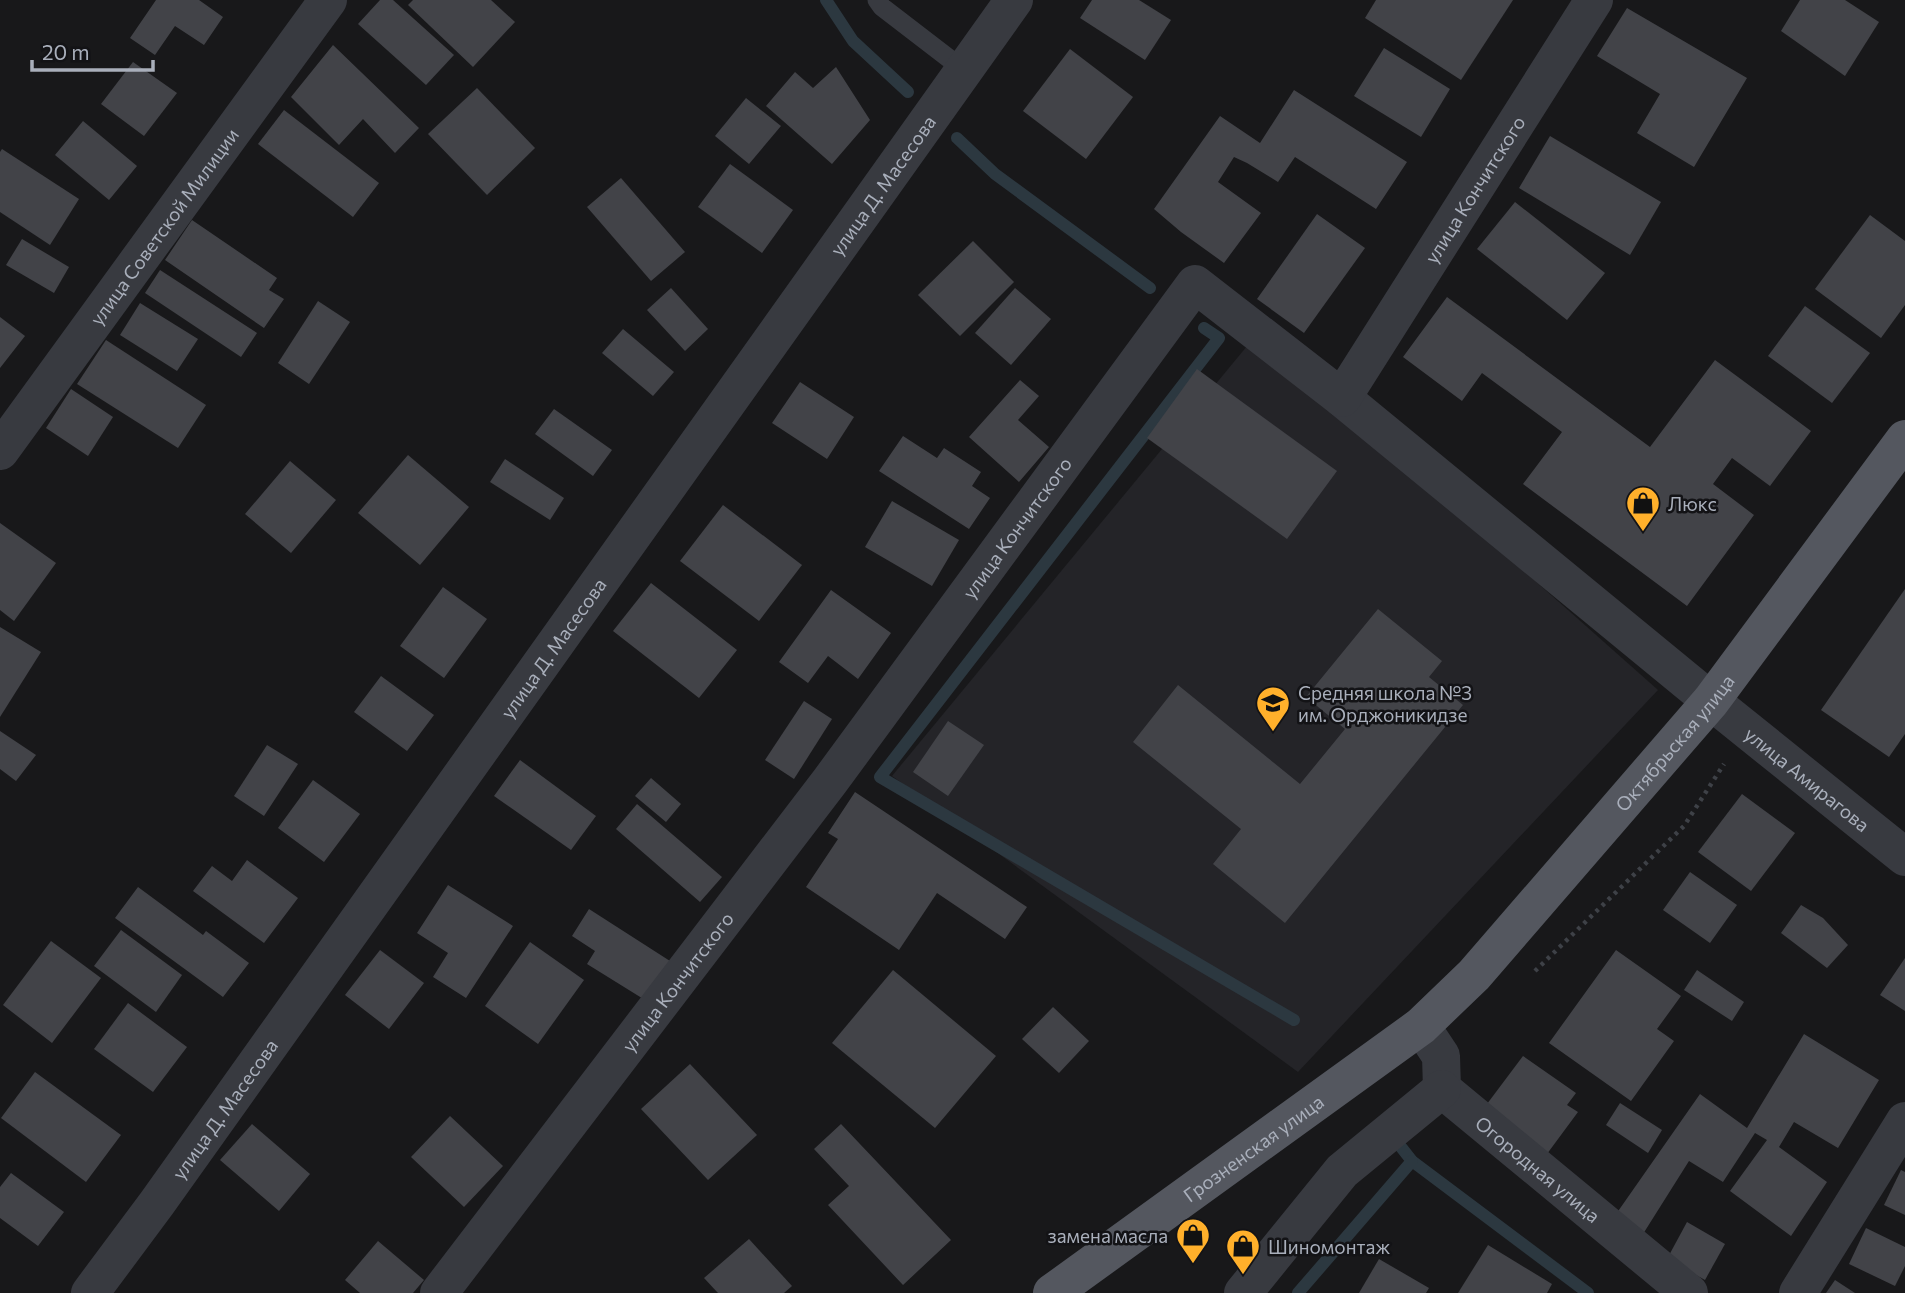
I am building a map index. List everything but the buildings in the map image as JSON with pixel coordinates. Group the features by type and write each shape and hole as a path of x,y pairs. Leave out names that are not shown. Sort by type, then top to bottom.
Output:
{"main road":[{"name":"Октябрьская улица","path":"1421,1026 1474,975 1711,701 1905,439"},
{"name":"Грозненская улица","path":"1052,1293 1421,1026"}],"street":[{"name":"улица Советской Милиции","path":"0,451 328,0"},
{"name":"улица Д. Масесова","path":"90,1293 157,1203 1014,0"},
{"name":"улица Кончитского","path":"439,1293 830,781 1195,284 1342,398 1594,0"},
{"name":"улица Амирагова","path":"1342,398 1905,857"},
{"path":"1243,1293 1342,1171 1442,1089 1441,1056 1421,1026"},
{"name":"Огородная улица","path":"1442,1089 1689,1293"},
{"path":"1798,1293 1905,1121"}],"lane":[{"path":"877,0 882,7 964,70"}],"shaded area":[{"name":"Средняя школа №3 им. Орджоникидзе","path":"1257,334 1658,690 1298,1072 892,776"}],"waterway":[{"path":"826,0 853,41 908,92"},
{"path":"957,138 995,174 1150,288"},
{"path":"1204,328 1219,338 880,777 1294,1020"},
{"path":"1401,1147 1412,1161 1588,1293"},
{"path":"1298,1293 1412,1161"}],"place":[{"name":"Люкс","path":"1643,533"},
{"name":"Средняя школа №3 им. Орджоникидзе","path":"1273,733"},
{"name":"замена масла","path":"1193,1265"},
{"name":"Шиномонтаж","path":"1243,1276"}]}
